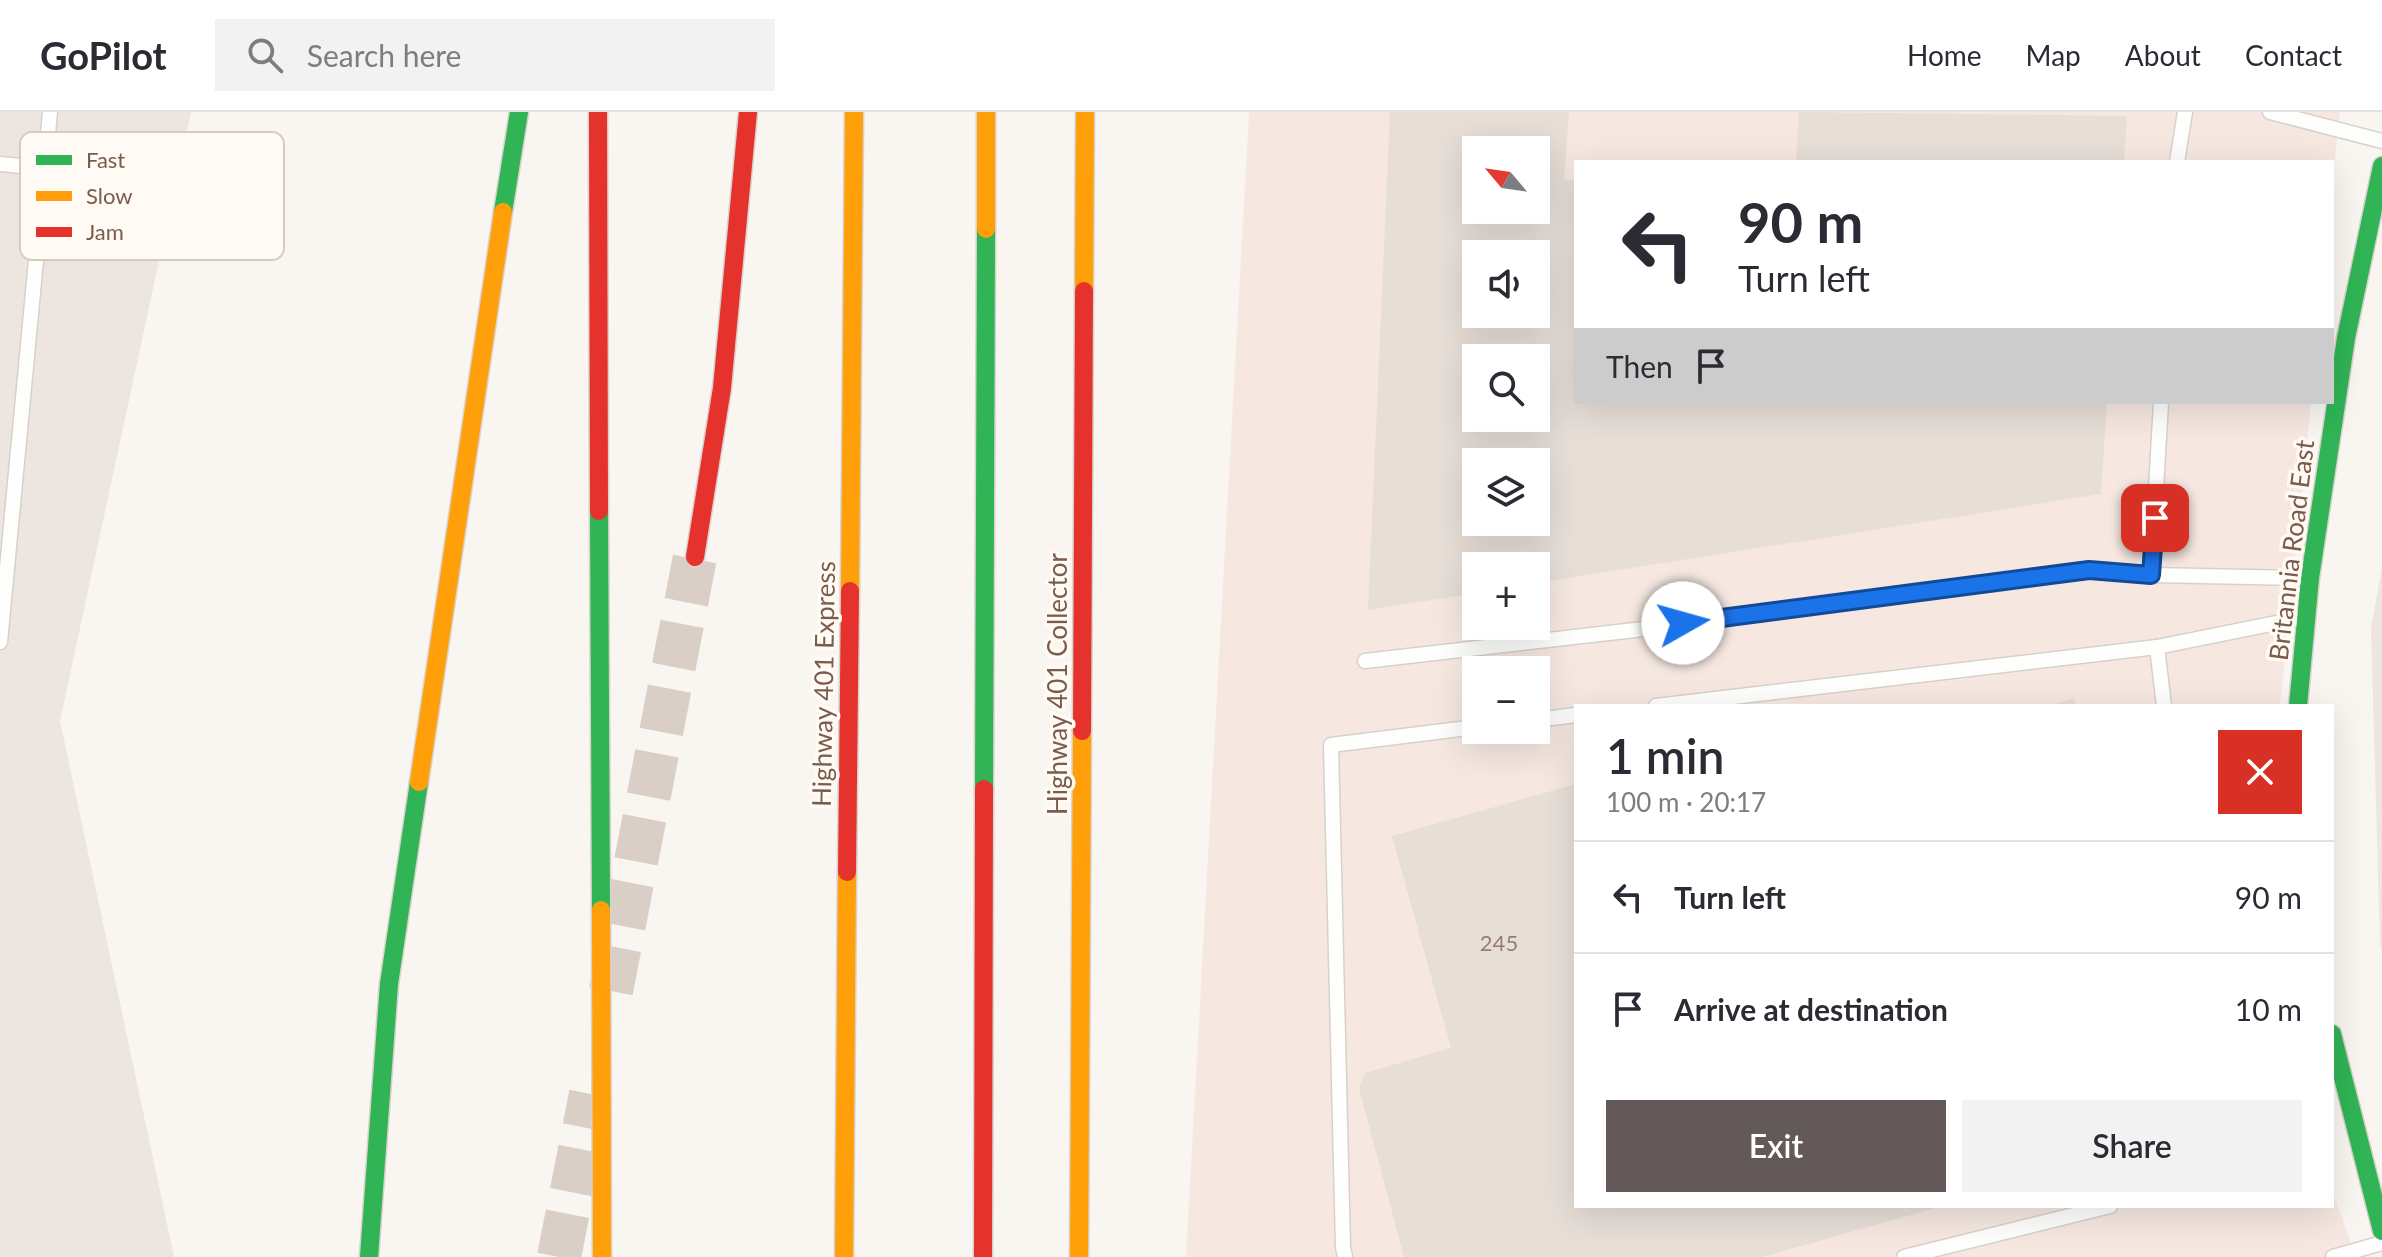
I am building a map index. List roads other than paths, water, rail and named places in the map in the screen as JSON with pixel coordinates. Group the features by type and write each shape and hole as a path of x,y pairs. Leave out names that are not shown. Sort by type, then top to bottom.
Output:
{"main road":[{"path":"369,1257 389,984 519,112"},
{"path":"598,112 602,1257"},
{"path":"695,557 722,388 748,112"},
{"name":"Highway 401 Express","path":"844,1257 854,112"},
{"path":"983,1257 986,112"},
{"name":"Highway 401 Collector","path":"1079,1257 1085,112"},
{"name":"Britannia Road East","path":"2298,704 2310,578 2346,338 2382,166"},
{"path":"2334,1046 2348,1130 2382,1231"}],"lane":[{"path":"48,132 50,112"},
{"path":"2177,160 2185,112"},
{"path":"2270,112 2382,141"},
{"path":"0,164 20,166"},
{"path":"0,642 35,260"},
{"path":"2151,575 2161,404"},
{"path":"1365,661 1652,628 2089,570 2151,575 2310,578"},
{"path":"1673,704 2157,647 2308,617"},
{"path":"2157,647 2164,704"},
{"path":"1550,718 1574,715"},
{"path":"1345,1257 1331,745 1462,729"},
{"path":"1904,1257 2102,1208"},
{"path":"2333,1257 2382,1243"}],"tunnel":[{"path":"611,991 695,557"},
{"path":"559,1257 591,1094"}]}
